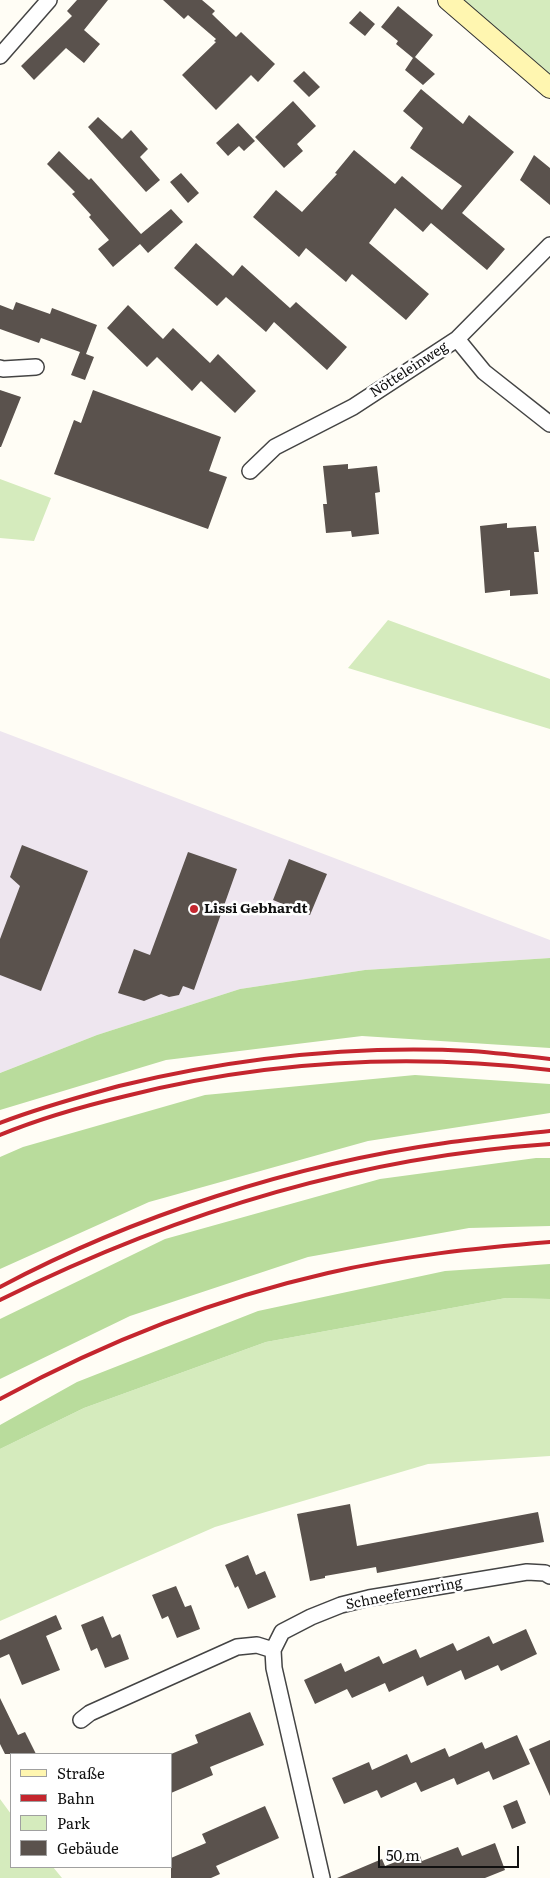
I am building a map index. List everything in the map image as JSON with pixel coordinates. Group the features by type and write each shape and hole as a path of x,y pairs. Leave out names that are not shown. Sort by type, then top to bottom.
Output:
{"main road":[{"path":"448,0 550,88"}],"street":[{"path":"0,56 49,0"},
{"name":"Nötteleinweg","path":"250,471 275,447 353,407 457,339 550,245"},
{"path":"457,339 484,372 550,424"},
{"path":"0,368 36,368"},
{"name":"Schneefernerring","path":"273,1650 282,1632 311,1617 341,1605 369,1598 527,1572 544,1573 550,1576"},
{"path":"80,1720 90,1712 237,1647 257,1645 273,1650 274,1668 322,1878"}],"shaded area":[{"path":"0,731 550,940 550,958 365,970 240,989 97,1035 0,1073"}],"green space":[{"path":"462,0 550,0 550,76"},
{"path":"0,479 51,498 34,541 0,538"},
{"path":"388,620 550,679 550,729 348,668"},
{"path":"550,958 550,1048 362,1036 166,1060 0,1110 0,1073 97,1035 240,989 365,970"},
{"path":"415,1075 550,1084 550,1113 368,1141 149,1202 0,1269 0,1157 23,1147 205,1095"},
{"path":"536,1158 550,1158 550,1226 469,1228 308,1257 130,1316 0,1379 0,1319 165,1239 380,1179"},
{"path":"550,1264 550,1299 506,1298 266,1342 84,1408 0,1449 0,1425 77,1382 258,1311 445,1271"},
{"path":"506,1298 550,1299 550,1456 428,1464 215,1527 0,1621 0,1449 84,1408 266,1342"},
{"path":"0,1799 10,1813 10,1868 54,1868 62,1878 0,1878"}],"building":[{"path":"77,0 108,0 84,30 100,44 84,63 66,48 34,80 21,66 72,16 67,11"},
{"path":"163,0 202,0 215,11 212,14 236,37 241,32 275,64 258,82 251,75 216,110 182,75 216,42 214,41 216,39 188,15 184,19"},
{"path":"398,6 433,35 415,57 435,74 423,85 405,70 413,58 396,44 398,41 381,27"},
{"path":"360,11 375,24 365,36 349,23"},
{"path":"304,71 320,87 309,97 293,81"},
{"path":"421,89 463,124 469,115 514,152 462,213 505,249 487,270 431,223 423,232 395,208 369,243 429,294 406,320 352,274 346,282 306,248 299,257 253,217 276,190 302,212 337,174 335,173 354,150 395,184 402,176 442,210 462,186 410,148 423,128 403,111"},
{"path":"293,101 316,126 297,144 303,151 284,168 255,137"},
{"path":"98,117 122,139 131,130 148,149 140,157 160,180 146,192 88,127"},
{"path":"238,123 255,141 244,151 239,146 228,156 216,143"},
{"path":"59,151 89,180 91,178 141,234 171,209 183,222 148,253 140,244 113,267 98,249 109,240 89,217 91,215 72,194 75,192 47,164"},
{"path":"534,155 550,168 550,205 520,180"},
{"path":"181,173 199,193 188,203 170,182"},
{"path":"196,243 233,276 242,265 290,308 296,302 347,347 327,370 274,322 266,332 226,297 217,306 174,268"},
{"path":"16,302 50,314 52,308 97,325 86,354 94,357 85,380 71,375 80,352 41,338 39,343 0,329 0,305 13,310"},
{"path":"128,305 163,339 173,328 210,363 218,354 256,391 235,413 201,381 192,391 157,357 147,367 107,328"},
{"path":"0,390 21,397 1,447 0,447"},
{"path":"93,390 221,437 209,471 227,477 208,529 54,474 74,420 81,423"},
{"path":"348,464 348,469 377,466 380,492 375,493 379,534 352,537 351,531 326,533 323,504 327,504 323,466"},
{"path":"507,523 507,528 536,526 539,552 534,552 538,594 510,596 510,590 485,593 480,526"},
{"path":"22,845 88,871 41,991 0,975 0,939 20,886 10,877"},
{"name":"Lissi Gebhardt","path":"188,852 237,869 194,990 183,986 179,995 169,997 161,994 144,1001 118,993 134,949 150,955"},
{"path":"289,859 327,874 310,915 273,900"},
{"path":"350,1504 357,1546 538,1512 544,1542 377,1573 376,1567 325,1576 325,1578 310,1581 297,1514"},
{"path":"248,1555 256,1575 265,1571 276,1597 248,1609 238,1586 235,1588 225,1565"},
{"path":"176,1586 185,1607 191,1605 200,1629 177,1638 168,1616 162,1619 152,1595"},
{"path":"56,1615 62,1629 46,1636 60,1670 22,1685 9,1654 0,1658 0,1640"},
{"path":"103,1616 112,1638 120,1634 129,1659 105,1668 97,1648 91,1651 81,1625"},
{"path":"526,1629 537,1654 501,1671 498,1665 465,1680 461,1670 427,1686 423,1676 389,1692 385,1683 352,1698 347,1689 315,1704 304,1680 341,1663 345,1672 379,1656 383,1664 416,1649 420,1658 453,1643 457,1651 489,1636 493,1644"},
{"path":"0,1698 18,1735 25,1732 36,1753 5,1754 0,1744"},
{"path":"250,1712 264,1745 210,1767 213,1775 172,1793 172,1754 198,1743 195,1735"},
{"path":"517,1735 530,1764 493,1780 489,1771 457,1785 454,1778 421,1792 416,1782 381,1798 377,1790 344,1804 332,1778 369,1762 372,1770 407,1754 411,1763 445,1748 449,1757 482,1742 485,1749"},
{"path":"550,1740 550,1796 529,1749"},
{"path":"517,1800 526,1823 512,1829 503,1806"},
{"path":"265,1806 279,1838 216,1866 220,1874 211,1878 171,1878 172,1858 206,1843 202,1834"},
{"path":"495,1843 505,1870 485,1878 337,1878 382,1859 385,1866 419,1853 422,1861 458,1847 462,1856"}],"railway":[{"path":"0,1123 119,1086 162,1076 250,1061 338,1052 382,1050 471,1051 550,1059"},
{"path":"0,1135 63,1113 126,1096 178,1084 284,1068 337,1064 443,1062 550,1070"},
{"path":"0,1287 51,1261 160,1216 216,1196 273,1179 388,1152 458,1141 550,1131"},
{"path":"0,1300 65,1269 132,1241 199,1216 267,1195 336,1176 407,1162 478,1151 550,1144"},
{"path":"0,1399 119,1341 201,1310 285,1284 355,1267 411,1257 550,1242"}],"place":[{"name":"Lissi Gebhardt","path":"194,909"}]}
